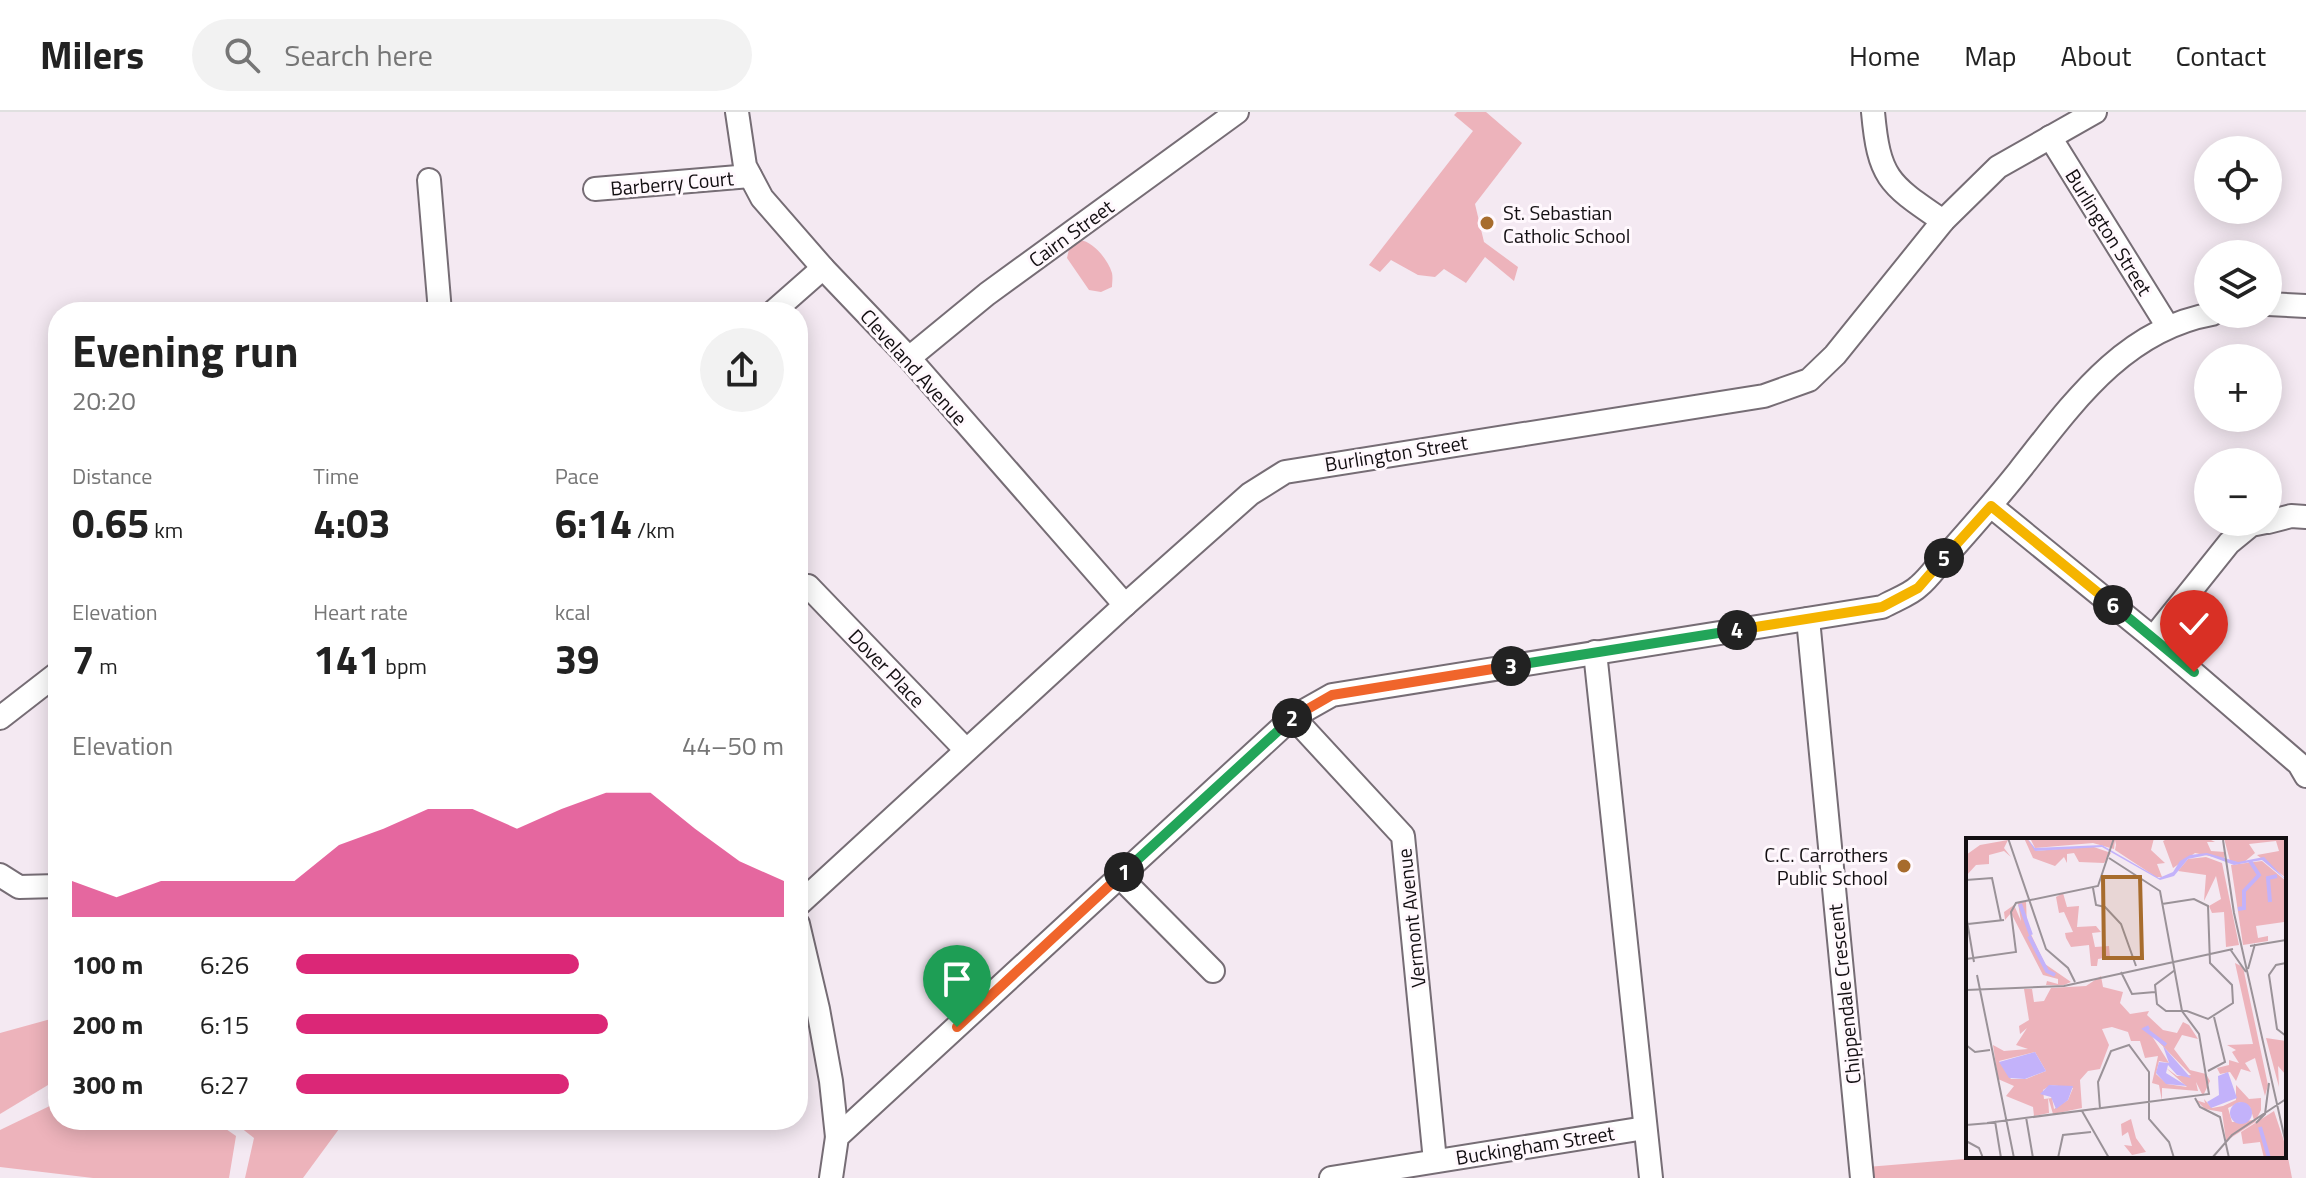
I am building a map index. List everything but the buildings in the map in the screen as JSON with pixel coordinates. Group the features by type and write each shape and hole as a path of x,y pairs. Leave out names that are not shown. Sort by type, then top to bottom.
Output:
{"street":[{"name":"Cleveland Avenue","path":"737,112 745,166 762,198 823,268 909,358 1125,605"},
{"name":"Cairn Street","path":"909,358 987,294 1237,112"},
{"path":"1873,112 1876,148 1886,175 1903,194 1943,221"},
{"name":"Burlington Street","path":"808,896 1125,605 1250,494 1285,472 1764,396 1809,380 1835,355 1943,221 1998,167 2095,112"},
{"name":"Burlington Street","path":"2050,137 2168,327"},
{"name":"Barberry Court","path":"595,189 750,176"},
{"path":"429,180 439,302"},
{"path":"784,302 823,268"},
{"path":"2282,305 2306,306"},
{"path":"837,1137 1293,717 1332,695 1882,607 1918,588 1991,506 2082,392 2139,343 2194,317"},
{"path":"1991,506 2153,638 2299,764 2306,776"},
{"path":"2282,518 2306,517"},
{"path":"2153,638 2238,536"},
{"name":"Dover Place","path":"808,586 966,750"},
{"name":"Chippendale Crescent","path":"1808,619 1862,1178"},
{"path":"1595,652 1651,1178"},
{"path":"0,718 48,681"},
{"name":"Vermont Avenue","path":"1293,717 1403,836 1435,1161"},
{"path":"0,875 19,887 48,886"},
{"path":"1119,876 1213,971"},
{"path":"808,967 831,1081 837,1137 831,1178"},
{"name":"Buckingham Street","path":"1331,1178 1645,1128"}],"shaded area":[{"path":"1457,112 1486,112 1522,143 1475,204 1484,242 1518,267 1514,281 1485,257 1466,283 1444,269 1435,277 1418,275 1391,260 1380,272 1369,265 1473,131 1454,115"},
{"path":"1080,240 1090,244 1104,257 1112,273 1112,287 1101,292 1089,290 1067,258 1069,249"},
{"path":"48,1020 48,1085 0,1114 0,1033"},
{"path":"48,1107 48,1130 227,1130 236,1136 229,1178 93,1178 0,1167 0,1130"},
{"path":"244,1130 338,1130 303,1178 245,1178 254,1138"},
{"path":"2286,1147 2292,1178 1869,1178 1867,1167 1976,1158 2286,1158"}],"place":[{"name":"St. Sebastian Catholic School","path":"1487,223"},
{"name":"C.C. Carrothers Public School","path":"1904,866"}],"route":[{"path":"957,1027 1293,717 1332,695 1882,607 1918,588 1991,506 2194,672"}]}
